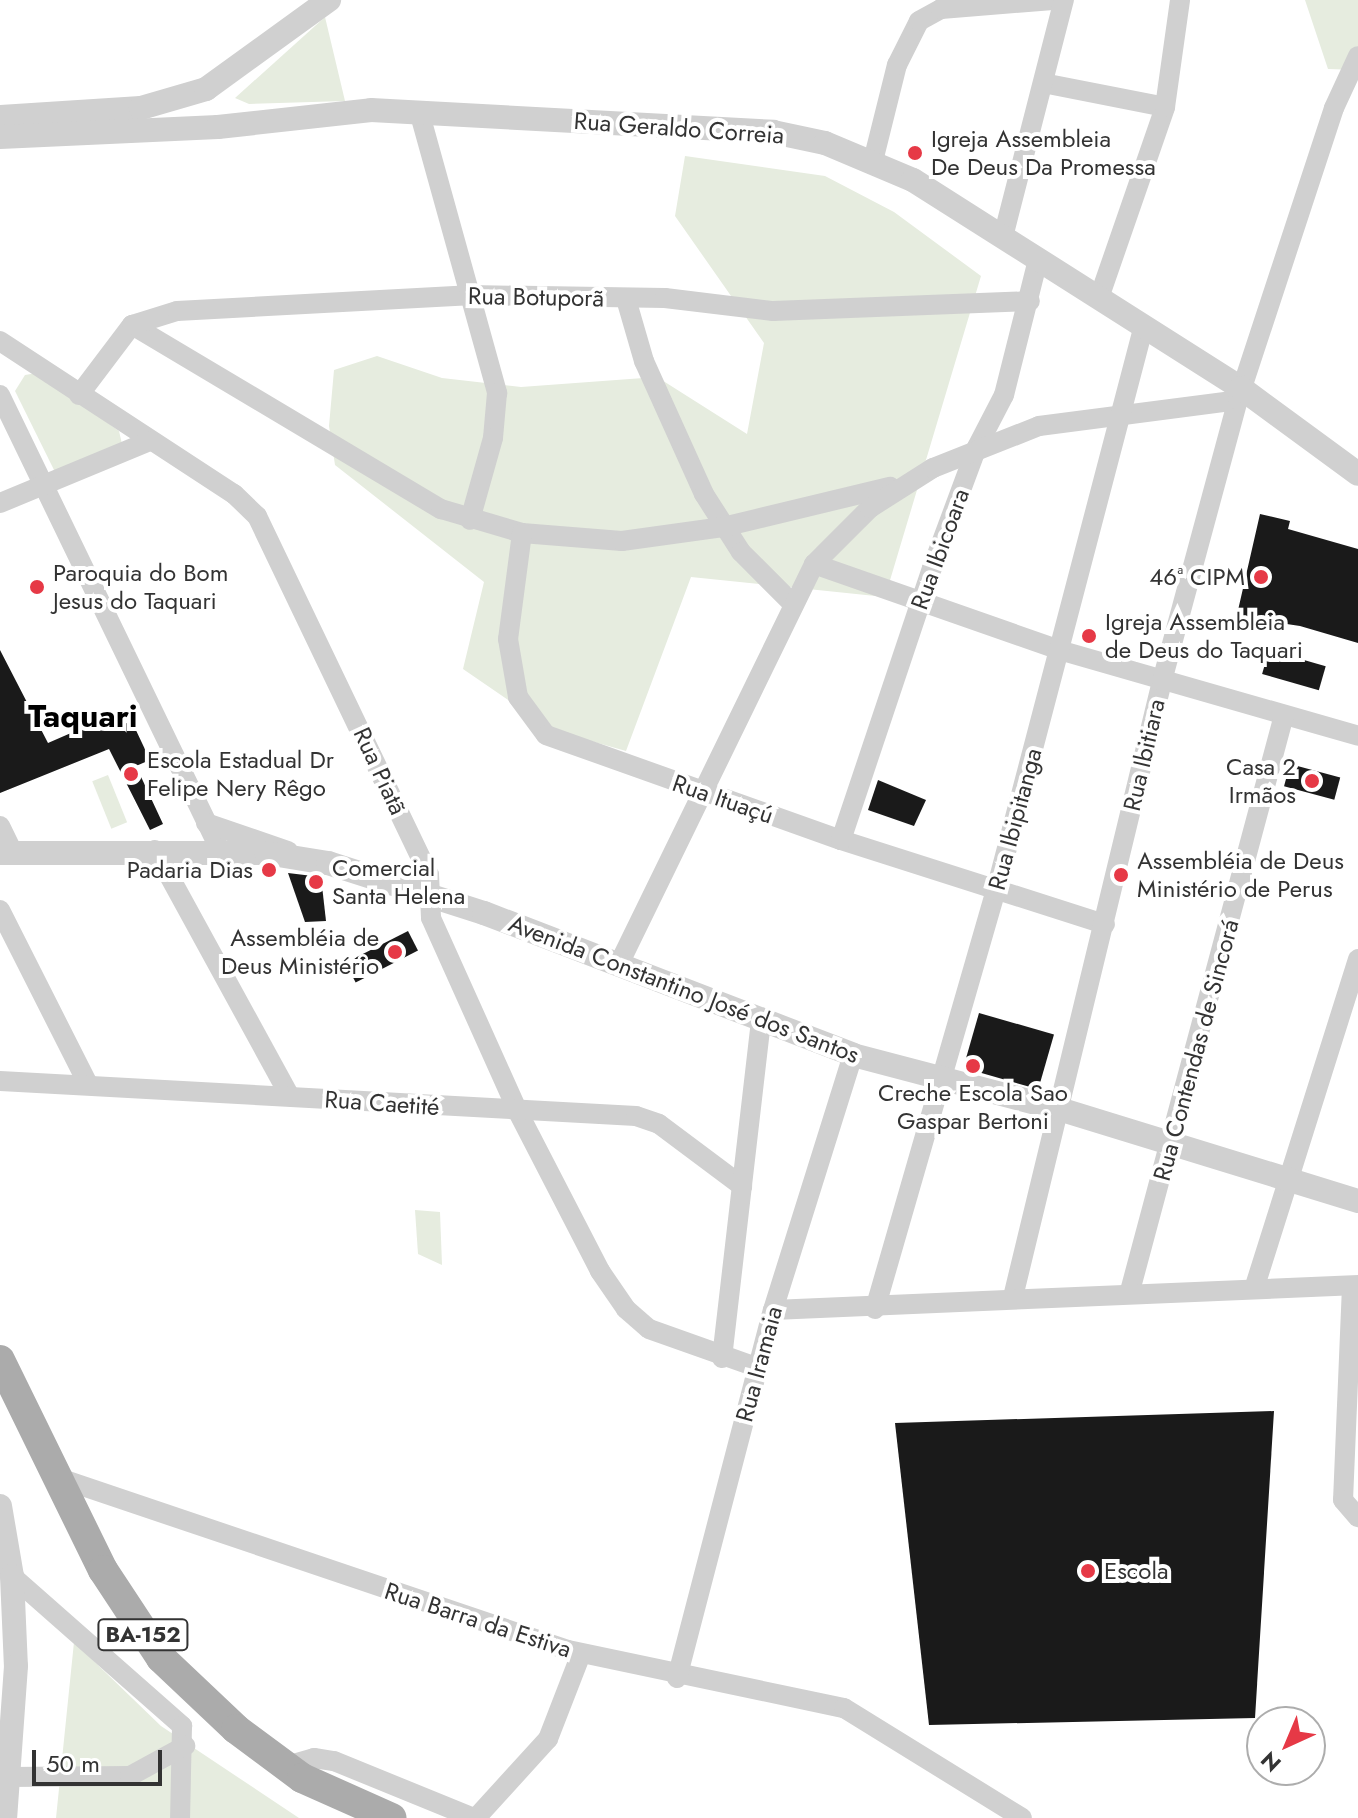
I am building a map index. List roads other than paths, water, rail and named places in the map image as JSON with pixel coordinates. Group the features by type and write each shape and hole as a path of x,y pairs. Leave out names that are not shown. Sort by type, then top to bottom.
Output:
{"main road":[{"name":"BA-152","path":"0,1360 103,1570 161,1658 286,1766 391,1818"}],"street":[{"path":"0,117 141,108 206,89 329,0"},
{"path":"873,161 913,28 941,9 978,3 1053,0"},
{"path":"1003,237 1064,0"},
{"path":"1099,298 1165,107 1180,0"},
{"name":"Rua Ibitiara","path":"1013,1297 1162,681 1239,394 1314,176 1349,94 1358,56"},
{"path":"1043,83 1165,107"},
{"path":"206,89 218,127"},
{"name":"Rua Geraldo Correia","path":"0,137 218,127 361,110 773,132 873,161 1144,325 1358,474"},
{"path":"419,111 497,393 493,438 470,520"},
{"name":"Rua Ibicoara","path":"841,840 919,605 977,447 1004,395 1038,260"},
{"name":"Rua Botuporã","path":"132,325 177,311 469,295 626,299 773,311 1030,301"},
{"path":"626,299 644,361 723,527 793,604"},
{"path":"79,395 132,325 382,477 470,520 522,533 622,541 723,527 898,485 977,447 1039,426 1239,394"},
{"name":"Rua Ibipitanga","path":"875,1309 996,890 1144,325"},
{"name":"Rua Piatã","path":"0,341 234,494 274,543 429,875 431,918 518,1112 626,1309 649,1329 722,1358"},
{"path":"0,395 221,852"},
{"path":"0,503 150,441"},
{"path":"619,964 814,564 898,485"},
{"name":"Rua Ituaçú","path":"522,533 508,639 525,715 557,741 841,840 1105,924"},
{"path":"814,564 919,605 1059,650 1358,736"},
{"name":"Rua Contendas de Sincorá","path":"1130,1291 1284,715"},
{"path":"206,823 295,856"},
{"path":"0,826 7,853"},
{"path":"155,850 290,1097"},
{"name":"Avenida Constantino José dos Santos","path":"7,853 155,850 295,856 431,895 619,964 761,1023 853,1055 1059,1109 1358,1201"},
{"path":"0,910 88,1084"},
{"path":"1254,1289 1356,971"},
{"path":"759,1368 722,1358 761,1023"},
{"name":"Rua Iramaia","path":"677,1678 773,1310 853,1055"},
{"name":"Rua Caetité","path":"0,1081 518,1112 636,1116 659,1124 742,1186"},
{"path":"773,1310 875,1309 1130,1291 1355,1286 1343,1500 1358,1517"},
{"name":"Rua Barra da Estiva","path":"59,1478 581,1654 677,1678 844,1708 901,1739 1022,1818"},
{"path":"0,1506 9,1590 5,1818"},
{"path":"9,1590 36,1591 83,1643 153,1695 182,1726 185,1746 180,1818"},
{"path":"286,1766 314,1758 334,1761 475,1818 548,1739 581,1654"},
{"path":"8,1777 130,1776 185,1746"}],"place":[{"name":"Igreja Assembleia De Deus Da Promessa","path":"915,153"},
{"name":"46ª CIPM","path":"1261,577"},
{"name":"Paroquia do Bom Jesus do Taquari","path":"37,587"},
{"name":"Igreja Assembleia de Deus do Taquari","path":"1089,636"},
{"name":"Escola Estadual Dr Felipe Nery Rêgo","path":"131,774"},
{"name":"Casa 2 Irmãos","path":"1312,781"},
{"name":"Padaria Dias","path":"269,870"},
{"name":"Assembléia de Deus Ministério de Perus","path":"1121,875"},
{"name":"Comercial Santa Helena","path":"316,882"},
{"name":"Assembléia de Deus Ministério","path":"395,952"},
{"name":"Creche Escola Sao Gaspar Bertoni","path":"973,1066"},
{"name":"Escola","path":"1088,1571"}],"district":[{"name":"Taquari","path":"83,716"}]}
